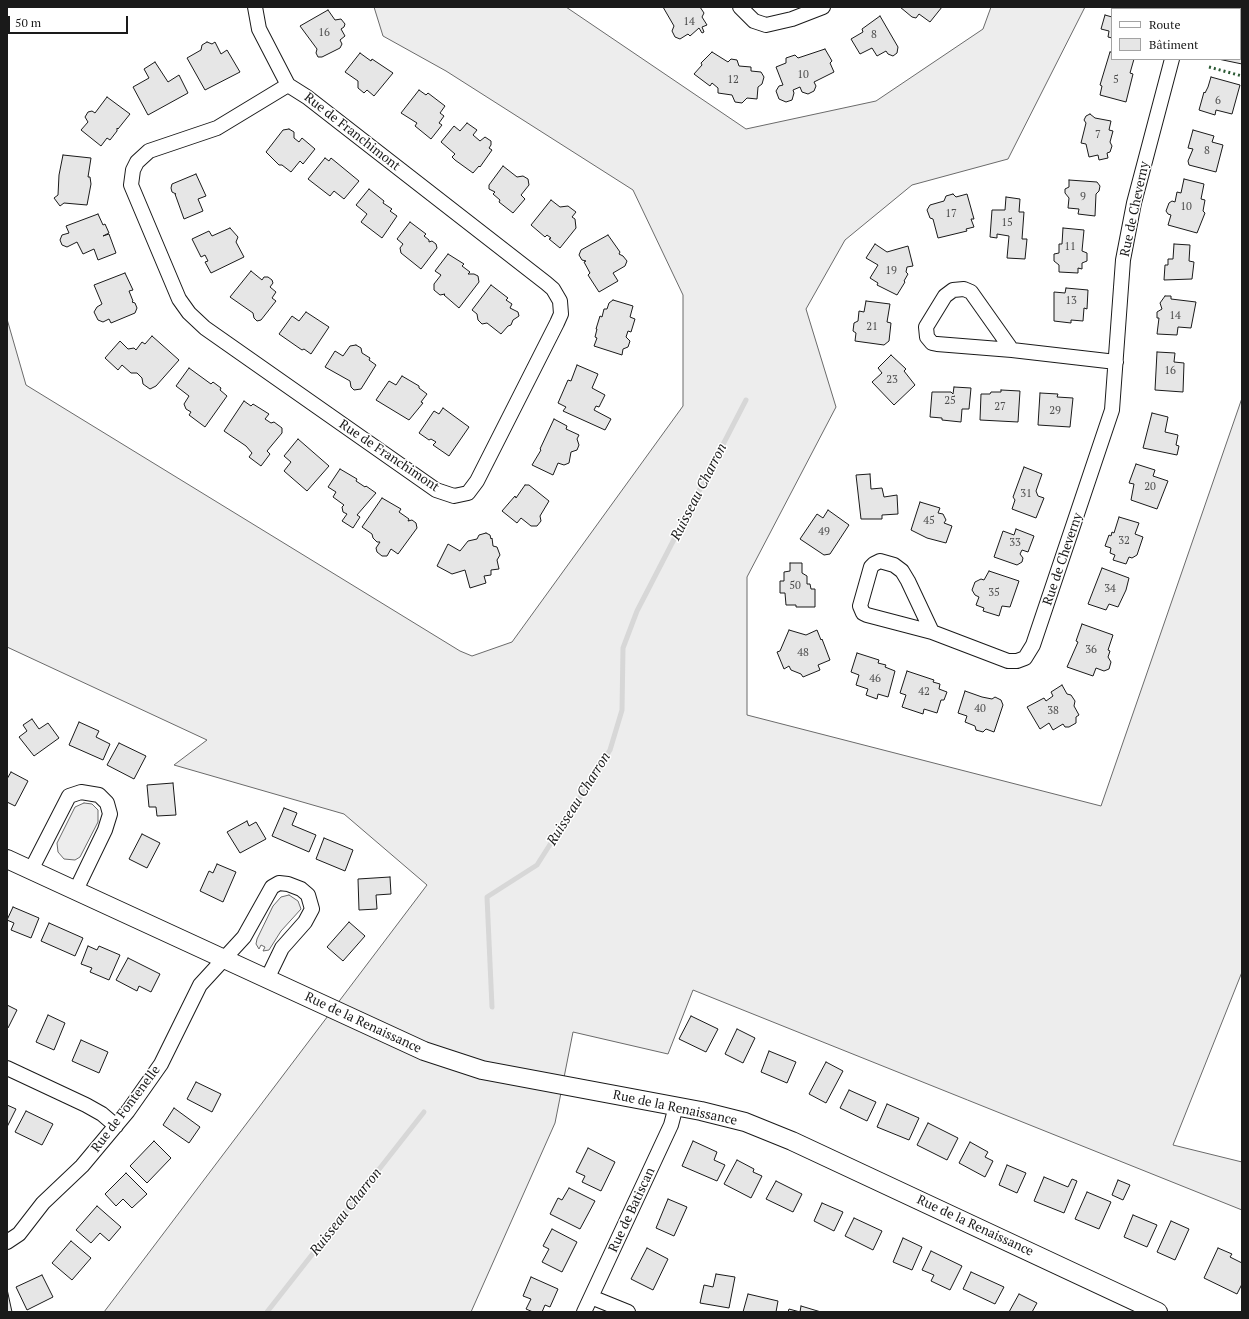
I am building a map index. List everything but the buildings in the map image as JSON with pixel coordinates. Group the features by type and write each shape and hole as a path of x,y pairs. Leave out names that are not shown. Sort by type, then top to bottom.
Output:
{"street":[{"name":"Rue de Franchimont","path":"254,7 260,29 288,85 313,102 546,283 553,289 560,301 560,314 557,323 473,488 468,493 454,496 436,490 205,328 188,313 179,300 131,186 133,170 137,162 149,151 217,128 288,85"},
{"path":"740,7 754,21 766,25 777,23 823,7"},
{"name":"Rue de Cheverny","path":"932,632 902,571 894,565 880,561 874,564 871,568 860,606 863,613 932,632 1003,660 1017,661 1028,655 1034,645 1110,420 1114,395 1123,260 1132,216 1172,60"},
{"path":"1012,350 971,292 964,289 953,290 945,296 926,327 927,337 932,343 937,344 1012,350 1116,362"},
{"path":"31,870 69,796 81,792 99,795 107,803 110,814 105,830 76,890"},
{"name":"Rue de la Renaissance","path":"7,859 390,1036 466,1066 551,1084 676,1106 731,1118 792,1141 1158,1312"},
{"path":"224,959 244,937 272,887 283,883 295,886 308,895 312,909 305,922 282,948 267,979"},
{"name":"Rue de Fontenelle","path":"7,1242 19,1234 43,1203 82,1166 116,1126 153,1076 168,1052 200,985 224,959"},
{"path":"7,1068 86,1105 102,1114 116,1126"},
{"name":"Rue de Batiscan","path":"584,1312 671,1125 676,1106"},
{"path":"591,1297 628,1312"}],"shaded area":[{"path":"374,7 566,7 746,129 876,101 983,29 991,7 1085,7 1008,159 912,185 845,240 806,309 836,407 747,577 747,715 1101,806 1242,398 1242,972 1173,1145 1242,1162 1242,1210 693,990 668,1054 573,1032 555,1123 471,1312 104,1312 427,885 344,814 174,765 207,740 7,647 7,319 26,385 460,651 472,656 512,642 683,406 683,295 633,190 446,71 383,36"},
{"path":"84,803 92,804 98,810 98,822 80,857 75,860 64,859 58,852 57,843 75,807"},
{"path":"289,895 298,901 301,909 281,931 269,950 263,951 265,947 261,945 259,949 256,944 257,939 273,906 281,897"}],"waterway":[{"name":"Ruisseau Charron","path":"492,1007 487,897 537,865 610,750 622,710 623,648 637,611 746,400"},
{"name":"Ruisseau Charron","path":"267,1312 424,1112"}],"hedge":[{"path":"1209,67 1242,76"}]}
